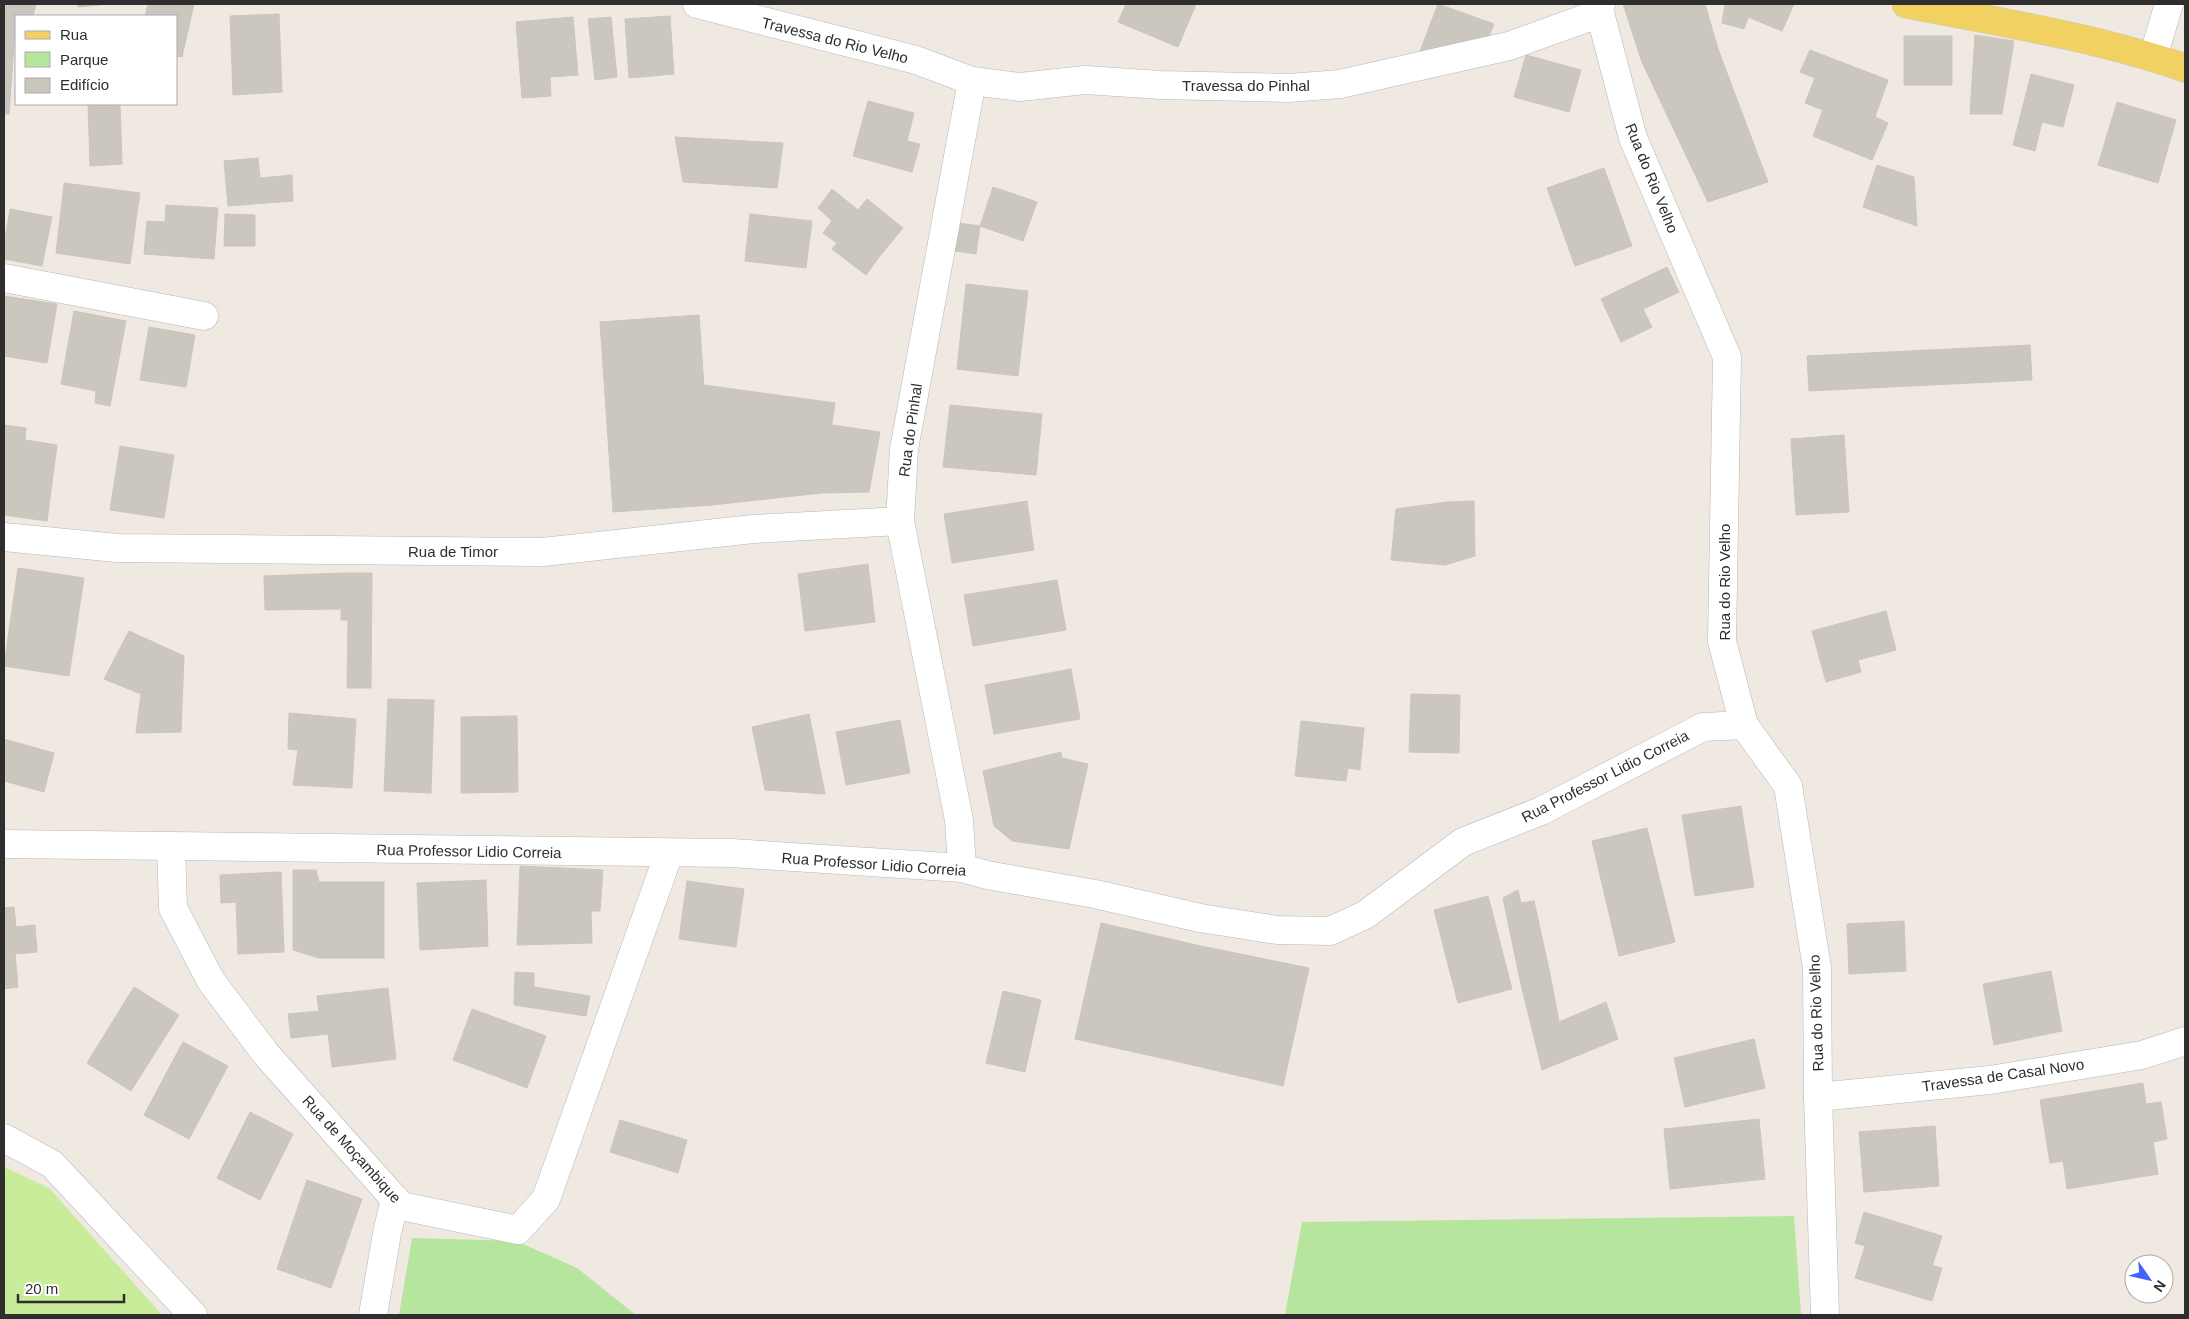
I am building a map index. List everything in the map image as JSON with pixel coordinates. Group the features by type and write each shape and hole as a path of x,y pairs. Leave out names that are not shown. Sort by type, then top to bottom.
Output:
{"main road":[{"path":"1906,4 2028,27 2152,57 2185,68"}],"street":[{"name":"Travessa do Rio Velho","path":"697,4 916,60 972,81"},
{"path":"2152,57 2169,4"},
{"name":"Travessa do Pinhal","path":"972,81 1020,87 1085,80 1161,85 1289,88 1340,84 1509,46 1601,8"},
{"name":"Rua do Rio Velho","path":"1601,8 1633,138 1727,357 1722,641 1744,725 1788,786 1817,968 1818,1097 1825,1315"},
{"name":"Rua do Pinhal","path":"962,868 959,820 900,521 904,449 972,81"},
{"path":"4,278 204,316"},
{"name":"Rua de Timor","path":"4,537 117,548 543,552 753,530 900,521"},
{"name":"Rua Professor Lidio Correia","path":"4,844 731,853 962,868 987,875 1095,894 1200,918 1277,930 1330,931 1365,915 1462,842 1541,811 1703,727 1744,725"},
{"name":"Rua de Moçambique","path":"172,847 172,908 210,981 266,1054 401,1206 518,1230 546,1199 669,853"},
{"name":"Travessa de Casal Novo","path":"1818,1097 1990,1080 2142,1055 2185,1041"},
{"path":"4,1138 52,1164 193,1315"},
{"path":"373,1315 387,1233 395,1199"}],"green space":[{"path":"4,1167 49,1188 162,1315 4,1315"},
{"path":"1794,1216 1801,1315 1285,1315 1302,1222"},
{"path":"412,1238 516,1241 577,1268 636,1315 399,1315"}],"building":[{"path":"5,4 36,4 33,15 15,15 9,114 4,114"},
{"path":"78,4 109,4 78,7"},
{"path":"148,4 194,4 182,57 178,56 178,15 145,15"},
{"path":"1126,4 1196,4 1178,47 1118,22"},
{"path":"1438,4 1494,24 1487,41 1419,54"},
{"path":"1623,4 1705,4 1718,49 1642,62"},
{"path":"1725,4 1753,4 1744,29 1722,23"},
{"path":"1753,4 1794,4 1782,31 1748,17"},
{"path":"279,14 282,92 233,95 230,16"},
{"path":"670,16 674,74 629,78 625,19"},
{"path":"573,17 578,75 550,77 551,96 522,98 516,22"},
{"path":"611,17 617,77 595,80 588,19"},
{"path":"1975,35 2014,41 2002,114 1970,114"},
{"path":"1904,36 1952,36 1952,85 1904,85"},
{"path":"1718,49 1768,182 1708,202 1642,62"},
{"path":"1810,50 1888,80 1875,117 1888,123 1872,160 1813,136 1823,110 1805,103 1815,78 1800,72"},
{"path":"1526,55 1581,70 1569,112 1514,97"},
{"path":"2031,74 2074,85 2063,127 2042,122 2035,151 2013,145"},
{"path":"868,101 914,113 907,141 920,144 912,172 853,156"},
{"path":"2117,102 2176,120 2158,183 2098,165"},
{"path":"88,105 120,105 122,164 90,166"},
{"path":"675,137 783,143 777,188 683,182"},
{"path":"258,158 260,178 292,175 293,201 228,206 224,161"},
{"path":"1877,165 1914,177 1917,226 1863,207"},
{"path":"1604,168 1632,246 1575,266 1547,188"},
{"path":"64,183 140,193 137,213 100,208 99,216 61,211"},
{"path":"993,187 1037,202 1023,241 980,226"},
{"path":"832,189 858,210 867,199 903,228 879,257 818,208"},
{"path":"166,205 218,208 214,259 144,254 147,221 165,222"},
{"path":"100,208 137,213 130,264 56,253 61,211 99,216"},
{"path":"10,209 52,217 42,266 4,259 4,245"},
{"path":"225,214 255,215 255,246 224,246"},
{"path":"750,214 812,221 806,268 745,261"},
{"path":"832,221 879,257 866,275 832,249 837,243 823,233"},
{"path":"958,223 980,226 976,254 955,251"},
{"path":"1667,267 1679,292 1643,309 1652,327 1621,342 1601,299"},
{"path":"966,284 1028,291 1018,376 957,369"},
{"path":"4,296 57,304 47,363 4,356"},
{"path":"74,311 126,321 110,406 95,403 96,391 61,384"},
{"path":"699,315 712,505 613,512 600,322"},
{"path":"149,327 195,335 186,387 140,380"},
{"path":"2030,345 2032,380 1809,391 1807,356"},
{"path":"704,385 835,403 822,493 712,505"},
{"path":"950,405 1042,414 1036,475 943,467"},
{"path":"4,425 26,428 25,440 57,445 47,521 4,515"},
{"path":"832,425 880,432 869,492 822,493"},
{"path":"1844,435 1849,512 1796,515 1791,439"},
{"path":"120,446 174,455 164,518 110,510"},
{"path":"1027,501 1034,550 952,563 944,514"},
{"path":"1474,501 1475,556 1445,565 1447,502"},
{"path":"1447,502 1445,565 1391,560 1396,509"},
{"path":"868,564 875,622 805,631 798,574"},
{"path":"18,568 84,578 69,676 4,666"},
{"path":"342,573 341,609 265,610 264,576"},
{"path":"342,573 372,573 371,688 347,688 348,620 341,620"},
{"path":"1057,580 1066,630 973,646 964,595"},
{"path":"1886,611 1896,650 1858,660 1861,672 1826,682 1812,631"},
{"path":"129,631 184,656 181,732 136,733 141,694 104,679"},
{"path":"1071,669 1080,719 994,734 985,685"},
{"path":"1411,694 1460,695 1459,753 1409,752"},
{"path":"388,699 434,700 431,793 384,791"},
{"path":"289,713 356,719 352,788 293,785 298,750 288,749"},
{"path":"809,714 825,794 765,790 752,727"},
{"path":"517,716 518,792 461,793 461,717"},
{"path":"900,720 910,773 846,785 836,732"},
{"path":"1301,721 1364,728 1360,770 1348,768 1346,781 1295,776"},
{"path":"4,739 54,753 44,792 4,781"},
{"path":"1061,752 1062,758 1088,764 1069,849 1012,841 994,826 983,771"},
{"path":"1741,806 1754,887 1695,896 1682,815"},
{"path":"1647,828 1675,942 1619,956 1592,841"},
{"path":"520,866 603,870 600,911 591,911 592,943 517,945"},
{"path":"293,870 316,870 319,882 319,958 293,950"},
{"path":"281,872 284,952 238,954 236,902 221,903 220,875"},
{"path":"486,880 488,946 420,950 417,883"},
{"path":"687,881 744,889 736,947 679,939"},
{"path":"319,882 384,882 384,958 319,958"},
{"path":"1518,890 1521,903 1534,901 1550,974 1520,980 1503,898"},
{"path":"1488,896 1512,989 1458,1003 1434,910"},
{"path":"14,907 16,927 35,925 37,952 15,954 18,987 4,989 4,908"},
{"path":"1904,921 1906,971 1849,974 1847,924"},
{"path":"1101,923 1201,946 1175,1061 1075,1039"},
{"path":"1201,946 1309,968 1283,1086 1175,1061"},
{"path":"2051,971 2062,1031 1994,1045 1983,984"},
{"path":"515,972 534,973 534,987 590,996 586,1016 514,1005"},
{"path":"1550,974 1559,1022 1606,1002 1618,1039 1542,1070 1520,980"},
{"path":"134,987 179,1015 131,1091 87,1063"},
{"path":"388,988 396,1059 332,1067 328,1034 291,1038 288,1014 319,1011 317,996"},
{"path":"1003,991 1041,1000 1025,1072 986,1063"},
{"path":"472,1009 546,1036 527,1088 453,1060"},
{"path":"1754,1039 1765,1088 1685,1107 1674,1058"},
{"path":"183,1042 228,1066 189,1139 144,1115"},
{"path":"2143,1083 2146,1104 2161,1102 2167,1139 2153,1142 2158,1174 2067,1189 2063,1161 2050,1163 2040,1100"},
{"path":"250,1112 293,1134 260,1200 217,1178"},
{"path":"1759,1119 1765,1179 1670,1189 1664,1129"},
{"path":"620,1120 687,1140 678,1173 610,1152"},
{"path":"1935,1126 1939,1186 1864,1192 1859,1132"},
{"path":"307,1180 362,1199 331,1288 277,1269"},
{"path":"1864,1212 1942,1236 1932,1266 1855,1243"},
{"path":"1865,1246 1942,1268 1932,1301 1855,1278"}]}
